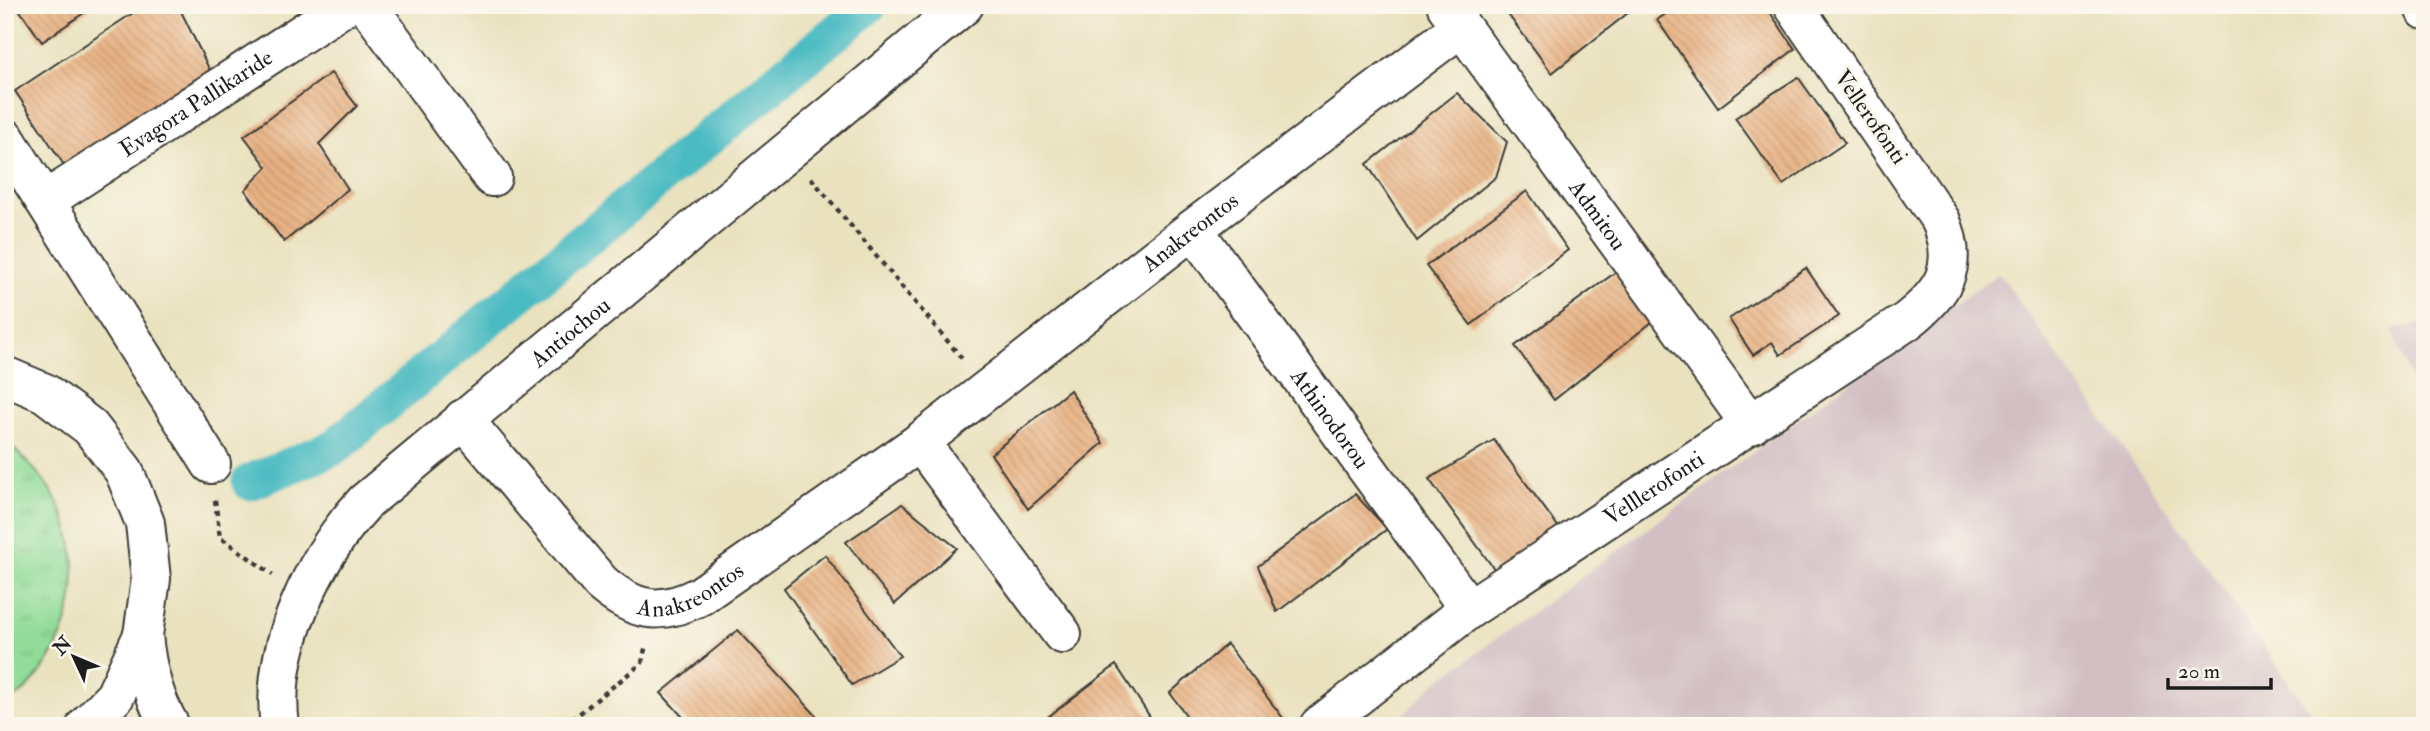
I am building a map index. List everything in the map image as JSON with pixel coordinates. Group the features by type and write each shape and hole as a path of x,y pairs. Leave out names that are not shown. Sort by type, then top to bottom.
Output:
{"street":[{"name":"Evagora Pallikaride","path":"45,201 346,5"},
{"path":"368,5 492,177"},
{"name":"Antiochou","path":"280,726 280,680 289,638 303,598 331,545 359,508 377,490 964,5"},
{"name":"Vellerofonti","path":"1794,5 1934,207 1945,231"},
{"name":"Anakreontos","path":"463,419 601,583 628,603 640,608 669,609 700,596 920,442 1194,229 1454,16"},
{"name":"Admitou","path":"1454,16 1751,425"},
{"path":"5,138 211,464"},
{"name":"Athinodorou","path":"1194,229 1468,609"},
{"name":"Velllerofonti","path":"1320,726 1468,609 1906,321 1934,298 1947,274 1949,246 1945,231"},
{"path":"5,376 46,393 90,427 124,471 145,523 151,579 143,635 146,666 170,726"},
{"path":"920,442 1062,634"},
{"path":"86,726 115,696 143,635"}],"path":[{"path":"789,150 987,389"},
{"path":"211,464 220,537 303,598"},
{"path":"564,726 642,663 655,609"}],"shaded area":[{"path":"1999,273 2320,726 1392,726 1433,685"},
{"path":"2425,323 2425,415 2392,330"}],"green space":[{"path":"5,443 33,468 52,492 65,519 72,547 74,576 71,605 49,660 28,687 5,704"}],"building":[{"path":"16,5 95,5 42,42"},
{"path":"145,5 178,5 213,77 66,168 15,91"},
{"path":"1501,5 1638,5 1552,73"},
{"path":"1679,5 1765,5 1795,49 1718,108 1657,20"},
{"path":"331,73 357,106 319,144 348,189 284,242 245,190 267,167 244,136"},
{"path":"1798,77 1845,143 1783,185 1735,118"},
{"path":"1457,93 1507,142 1496,177 1417,241 1367,164"},
{"path":"1527,191 1568,250 1471,325 1426,266"},
{"path":"1806,268 1839,316 1780,355 1772,342 1753,355 1729,319"},
{"path":"1616,272 1652,322 1554,400 1515,346"},
{"path":"1070,390 1103,443 1028,509 991,454"},
{"path":"1494,440 1562,532 1497,573 1429,479"},
{"path":"1355,494 1387,529 1277,612 1258,566"},
{"path":"902,504 957,548 895,604 846,542"},
{"path":"825,555 900,656 852,685 784,588"},
{"path":"738,630 823,723 820,726 691,726 661,693"},
{"path":"1227,644 1289,726 1194,726 1170,693"},
{"path":"1116,665 1156,726 1036,726"}],"waterway":[{"path":"250,482 333,448 869,5"}]}
